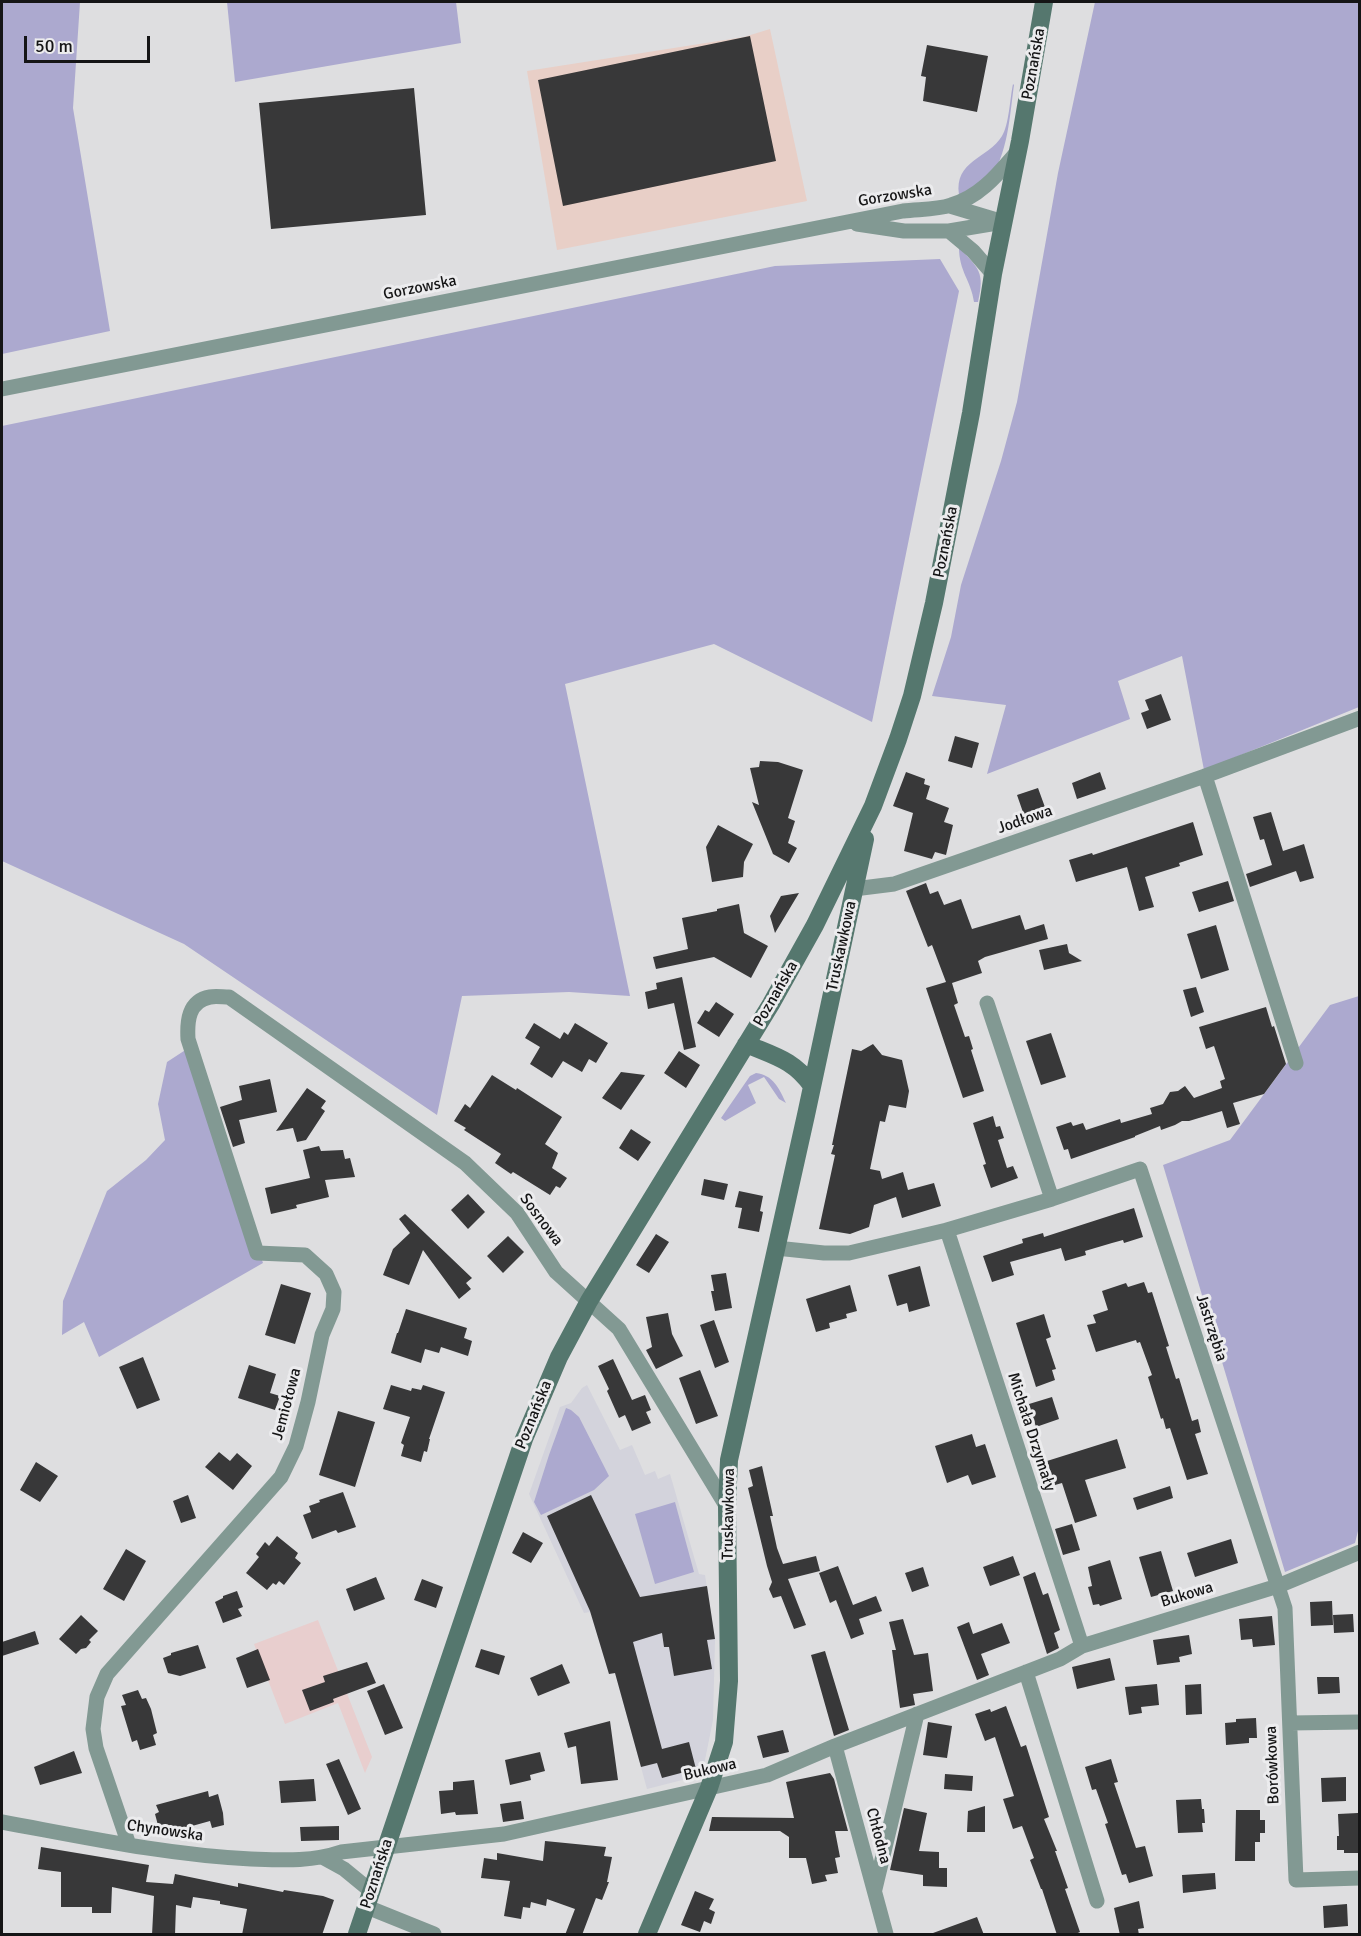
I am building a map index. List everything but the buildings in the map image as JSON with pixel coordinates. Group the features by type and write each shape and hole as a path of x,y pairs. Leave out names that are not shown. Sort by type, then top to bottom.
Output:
{"street":[{"name":"Poznańska","path":"357,1935 524,1439 559,1357 589,1301 771,1004 815,925 873,806 898,739 924,650 971,413 993,274 1044,2"},
{"name":"Gorzowska","path":"2,389 903,211 950,206 976,194 1017,152"},
{"name":"Gorzowska","path":"950,206 1003,222"},
{"name":"Gorzowska","path":"846,223 904,231 949,231 1003,222"},
{"path":"949,231 973,251 993,274"},
{"name":"Jodłowa","path":"854,890 894,884 1205,776 1359,718"},
{"path":"1205,776 1296,1063"},
{"name":"Truskawkowa","path":"646,1935 709,1788 724,1742 728,1712 730,1634 727,1508 729,1460 873,806"},
{"name":"Jemiołowa","path":"129,1845 96,1748 93,1729 97,1697 107,1674 281,1477 296,1446 322,1335 333,1309 334,1292 326,1274 306,1255 257,1253 188,1039 187,1018 196,1004 209,997 229,997"},
{"name":"Sosnowa","path":"229,997 465,1163 517,1213 556,1272 619,1329 727,1508"},
{"path":"987,1003 1052,1198"},
{"path":"746,1044 798,1068 812,1086"},
{"name":"Jastrzębia","path":"777,1248 849,1253 947,1230 1140,1169 1278,1586"},
{"name":"Michała Drzymały","path":"947,1230 1082,1646"},
{"name":"Bukowa","path":"386,1848 504,1834 767,1775 835,1746 1060,1659 1082,1646 1278,1586 1359,1552"},
{"name":"Borówkowa","path":"1278,1586 1285,1608 1296,1880 1359,1878"},
{"path":"1026,1672 1097,1901"},
{"path":"874,1892 917,1714"},
{"path":"1290,1723 1359,1722"},
{"name":"Chłodna","path":"835,1746 886,1935"},
{"name":"Chynowska","path":"2,1822 129,1845 215,1857 277,1860 324,1858 341,1852 386,1848"},
{"path":"324,1858 344,1869 369,1899 434,1935"}],"shaded area":[{"path":"2,2 80,2 73,108 110,331 2,354"},
{"path":"227,2 456,2 461,43 235,82"},
{"path":"1095,2 1359,2 1359,707 1204,770 1182,656 1118,681 1130,719 987,774 1006,705 932,696 951,637 961,585 1001,461 1017,402 1058,173"},
{"path":"770,29 807,201 557,250 527,71 744,37"},
{"path":"1013,84 1007,135 1000,160 988,179 959,195 959,183 967,167 996,144 1002,136 1008,118"},
{"path":"959,247 979,271 981,284 978,302 974,302 961,263"},
{"path":"940,259 959,291 872,722 714,644 565,684 630,996 569,992 462,996 437,1115 184,944 2,861 2,426 775,266"},
{"path":"1359,996 1359,1527 1355,1543 1285,1572 1163,1165 1230,1140 1330,1005"},
{"path":"190,1047 241,1204 263,1263 99,1357 84,1322 62,1335 63,1301 107,1191 146,1160 165,1140 158,1104 167,1062"},
{"path":"756,1073 771,1079 786,1103 779,1099 764,1077 748,1085 756,1103 725,1121 721,1118 750,1076"},
{"path":"587,1385 620,1450 632,1445 645,1475 655,1471 658,1479 670,1474 699,1574 705,1575 715,1640 713,1720 703,1770 698,1776 647,1789 615,1673 609,1674 590,1612 584,1613 529,1494 560,1407 571,1403"},
{"path":"566,1408 579,1417 609,1476 594,1490 541,1515 534,1502"},
{"path":"675,1502 694,1572 655,1584 635,1514"},
{"path":"318,1620 372,1757 365,1773 338,1703 285,1724 254,1644"}]}
